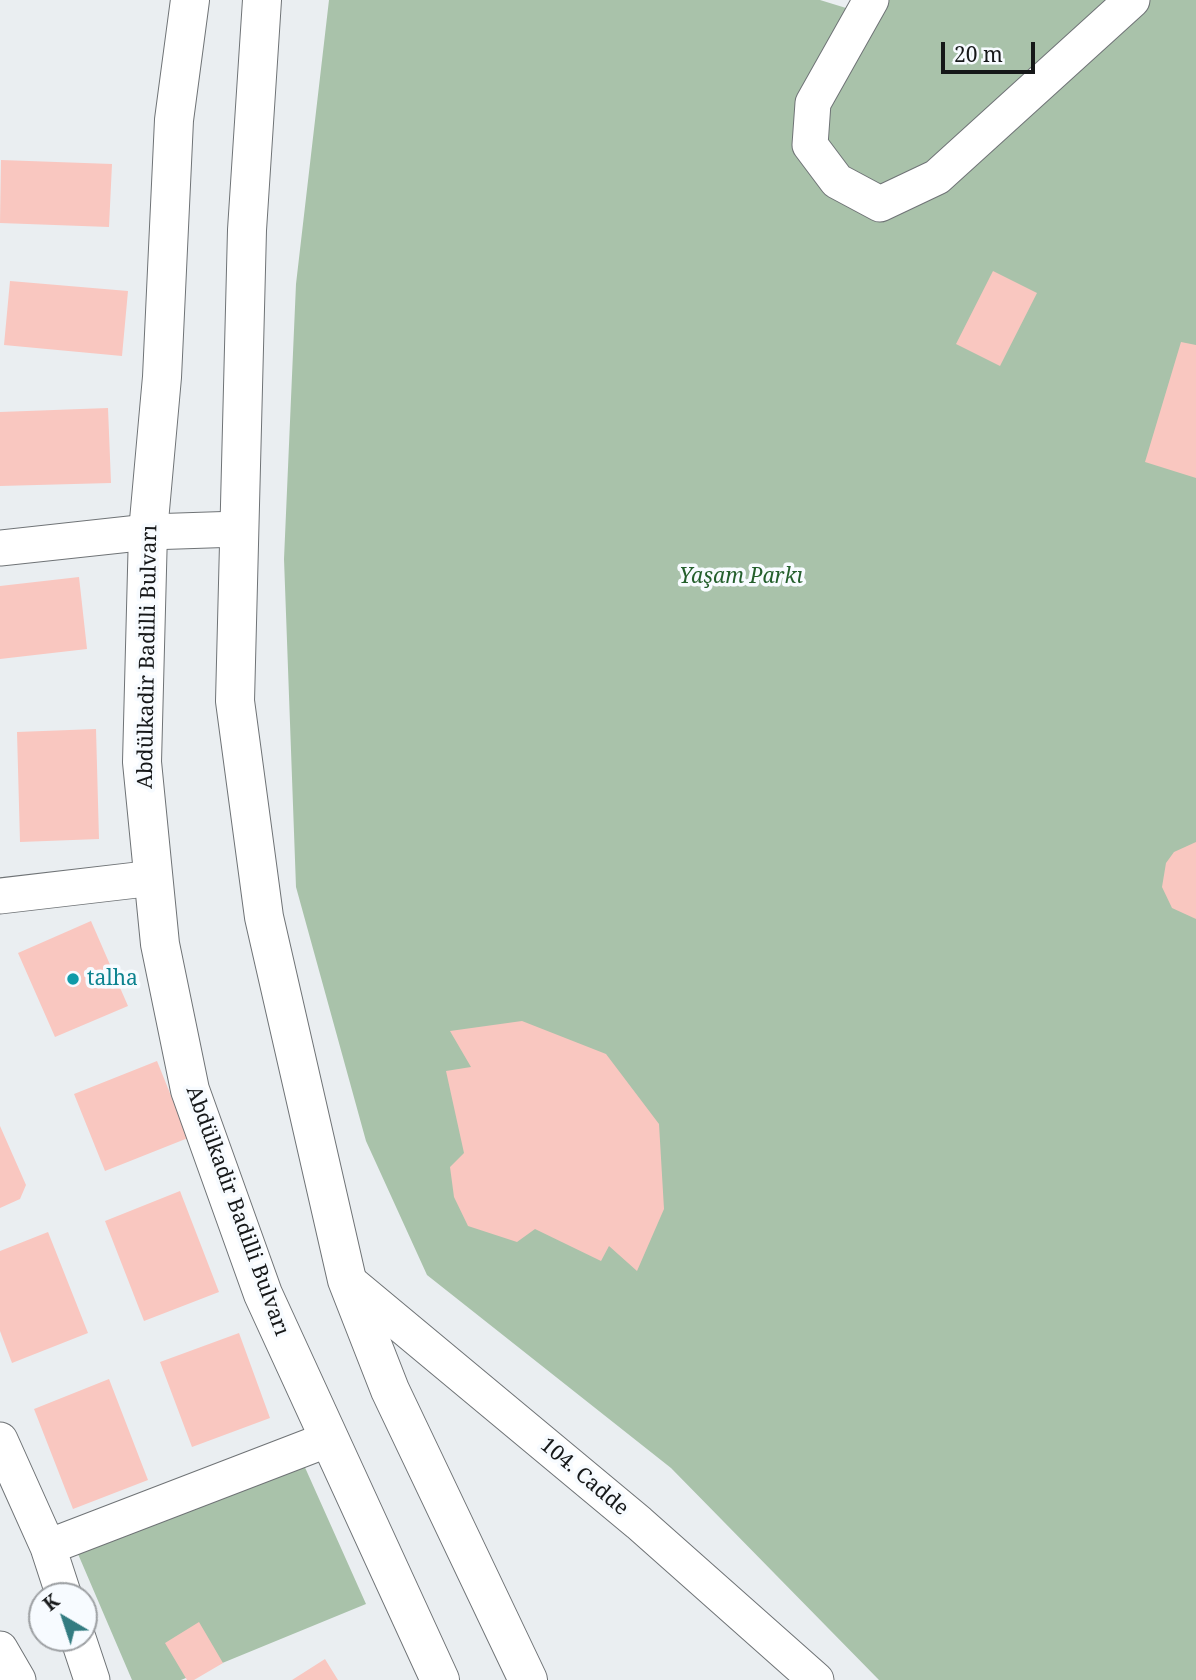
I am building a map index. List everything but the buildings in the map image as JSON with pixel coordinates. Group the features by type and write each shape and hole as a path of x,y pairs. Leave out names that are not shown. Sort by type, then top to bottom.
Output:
{"main road":[{"name":"Abdülkadir Badilli Bulvarı","path":"190,0 174,120 162,377 148,532 142,762 160,944 190,1090 263,1294 440,1680"},
{"path":"262,0 247,230 239,452 235,701 264,917 347,1280 390,1390 528,1680"}],"street":[{"path":"871,0 813,103 810,145 837,181 880,204 937,177 1132,0"},
{"path":"0,548 148,532 239,529"},
{"path":"0,896 153,878"},
{"name":"104. Cadde","path":"347,1280 639,1523 816,1680"},
{"path":"48,1547 329,1439"},
{"path":"0,1440 48,1547 59,1582"},
{"path":"0,1649 18,1680"},
{"path":"83,1652 92,1680"}],"green space":[{"name":"Yaşam Parkı","path":"329,0 820,0 846,8 852,0 1196,0 1196,1680 879,1680 671,1468 427,1275 366,1141 296,887 284,559 296,284"},
{"path":"303,1463 366,1604 181,1680 132,1680 98,1601 98,1582 90,1582 78,1554"}],"place":[{"name":"talha","path":"73,979"}]}
